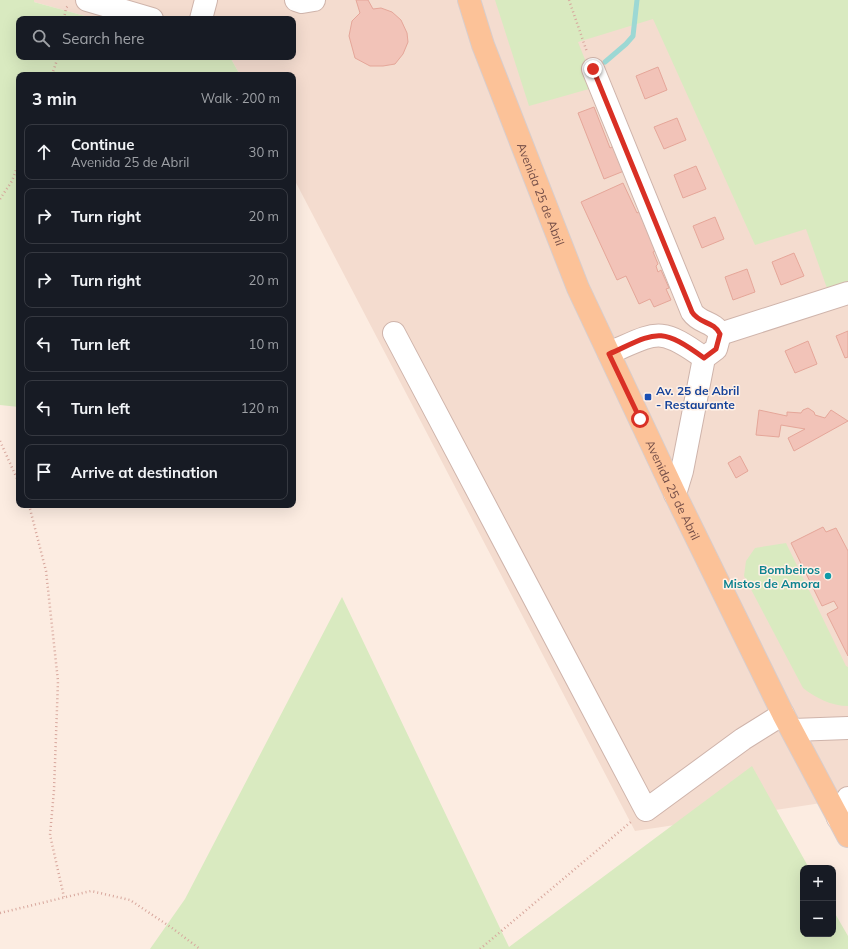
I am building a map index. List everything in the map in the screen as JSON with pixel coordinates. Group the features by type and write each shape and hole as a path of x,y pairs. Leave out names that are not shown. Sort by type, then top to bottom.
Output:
{"main road":[{"name":"Avenida 25 de Abril","path":"469,0 483,44 578,288 675,494 788,722 843,827"}],"street":[{"path":"88,0 142,16"},
{"path":"202,16 206,0"},
{"path":"296,0 302,2 314,0"},
{"path":"593,69 692,312 700,320 713,325 720,334"},
{"path":"720,334 848,293"},
{"path":"394,333 646,810 744,739 788,722 846,732"},
{"path":"675,494 682,471 704,358 716,349 720,334"},
{"path":"609,354 650,335 661,335 683,342 704,358"},
{"path":"843,827 848,798"}],"path":[{"path":"65,16 66,8 74,0"},
{"path":"569,0 593,69"},
{"path":"53,72 57,60"},
{"path":"0,199 12,181 16,170"},
{"path":"0,441 16,476"},
{"path":"30,508 46,571 58,681 54,790 50,834 64,897"},
{"path":"480,949 646,810"},
{"path":"0,913 91,891 130,900 200,949"}],"shaded area":[{"path":"34,0 672,0 848,283 848,799 635,831 296,183 296,72 238,72 232,60 296,60 296,16 85,16 34,2"}],"green space":[{"path":"0,0 34,0 34,2 85,16 16,16 16,60 232,60 238,72 16,72 16,407 0,405"},
{"path":"495,0 848,0 848,303 834,308 806,229 755,245 653,19 578,42 596,87 529,106"},
{"path":"786,543 846,666 848,667 848,706 836,705 824,701 803,688 744,576 746,561 755,548"},
{"path":"342,597 509,947 752,766 807,865 800,865 800,937 836,937 836,915 848,936 848,949 150,949 185,899"}],"building":[{"path":"356,0 368,0 373,9 381,8 392,12 401,20 407,33 408,42 403,54 395,64 370,66 355,58 349,36 352,21 360,13"},
{"path":"658,67 667,90 645,99 636,76"},
{"path":"594,107 610,148 614,146 624,171 604,179 578,113"},
{"path":"677,118 686,140 664,149 654,127"},
{"path":"696,166 706,189 683,198 674,175"},
{"path":"623,183 637,213 640,211 658,250 653,252 658,264 656,266 658,272 661,270 669,288 666,289 671,300 654,307 650,299 639,304 626,276 617,280 581,202"},
{"path":"715,217 724,239 702,248 693,226"},
{"path":"794,253 804,276 781,285 772,262"},
{"path":"747,269 755,292 733,300 725,277"},
{"path":"848,331 848,357 845,358 836,336"},
{"path":"808,341 817,364 795,373 785,351"},
{"path":"808,408 814,412 815,415 825,418 831,410 848,421 794,451 788,438 805,429 781,425 779,437 756,435 759,410 787,416 787,412 801,413 803,410"},
{"path":"740,456 748,471 736,478 728,463"},
{"name":"Bombeiros Mistos de Amora","path":"823,527 826,532 836,528 848,551 848,656 827,614 838,608 834,601 822,606 791,543"}],"waterway":[{"path":"605,62 633,36 637,0"}],"place":[{"name":"Av. 25 de Abril - Restaurante","path":"648,397"},
{"name":"Bombeiros Mistos de Amora","path":"828,576"}],"route":[{"path":"593,69 692,312 695,317 717,328 720,334 719,343 716,349 712,354 704,358 683,342 661,335 650,335 609,354 640,419"}]}
